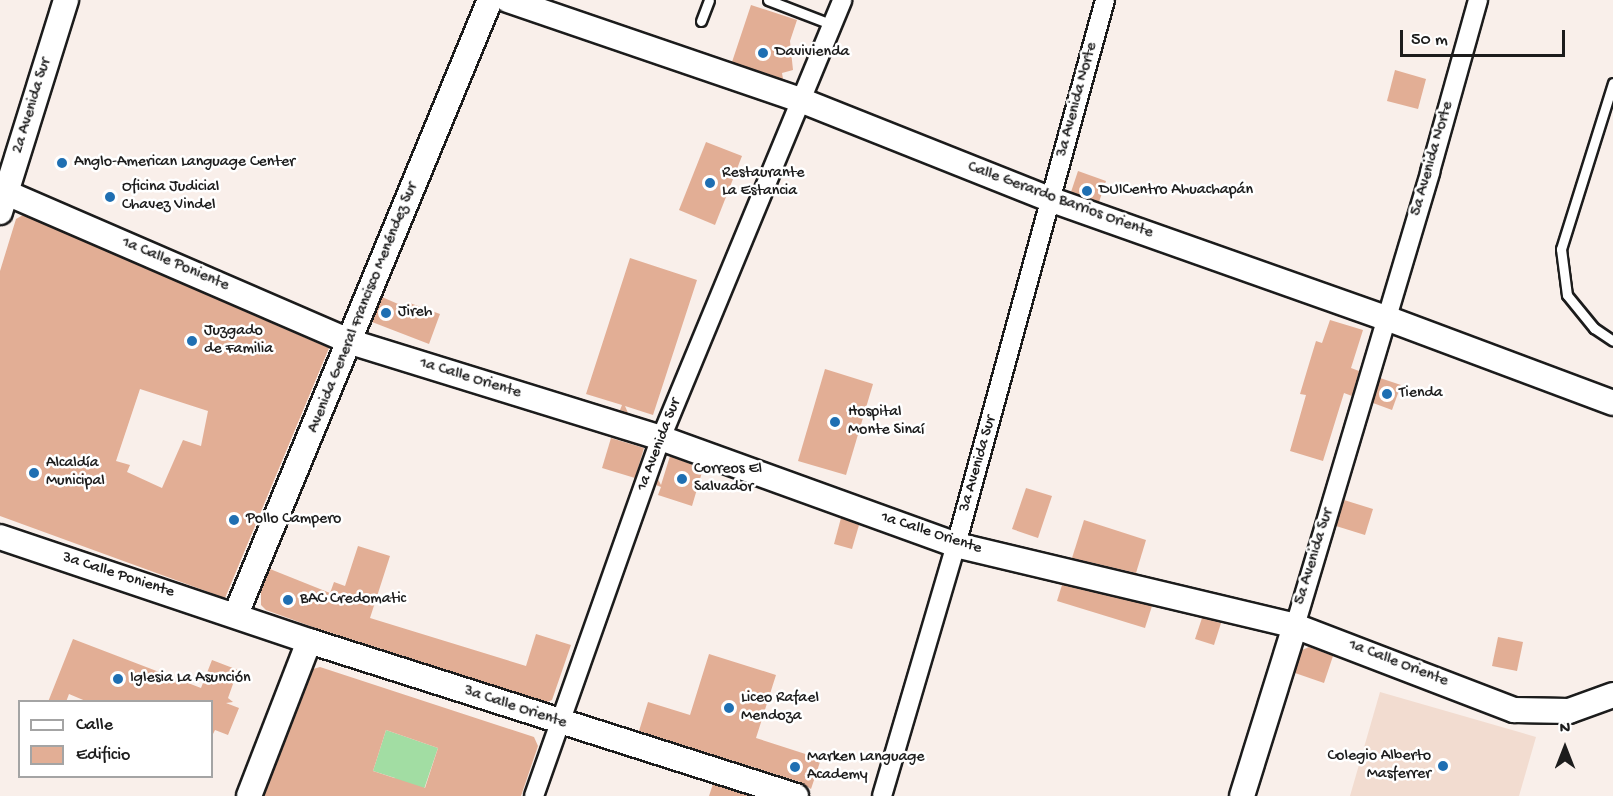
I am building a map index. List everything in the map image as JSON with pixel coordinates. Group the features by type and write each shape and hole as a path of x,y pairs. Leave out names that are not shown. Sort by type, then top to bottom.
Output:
{"main road":[{"name":"2a Avenida Sur","path":"2,198 66,0"},
{"name":"Avenida General Francisco Menéndez Sur","path":"236,614 351,342 490,0"},
{"name":"Calle Gerardo Barrios Oriente","path":"508,0 803,101 1052,200 1386,318 1613,403"},
{"name":"1a Calle Poniente","path":"2,198 351,342"},
{"name":"1a Calle Oriente","path":"351,342 661,438 956,545 1295,626 1514,710 1569,711 1612,691"},
{"name":"3a Calle Poniente","path":"0,537 236,614"},
{"name":"3a Calle Oriente","path":"236,614 309,641 796,796"},
{"name":"5a Avenida Sur","path":"1242,796 1295,626"},
{"path":"249,796 309,641"}],"street":[{"name":"1a Avenida Sur","path":"534,796 661,438 803,101 842,0"},
{"name":"3a Avenida Norte","path":"1052,200 1105,0"},
{"name":"5a Avenida Norte","path":"1386,318 1478,0"},
{"name":"3a Avenida Sur","path":"882,796 956,545 1052,200"},
{"name":"5a Avenida Sur","path":"1295,626 1386,318"}],"lane":[{"path":"701,21 709,0"},
{"path":"768,0 833,25"},
{"path":"1613,83 1561,249 1567,295 1594,328 1613,341"}],"shaded area":[{"name":"Colegio Alberto Masferrer","path":"1380,692 1536,737 1519,796 1350,796"}],"green space":[{"path":"386,730 438,748 422,795 393,785 395,778 373,771"}],"building":[{"name":"Davivienda","path":"751,5 797,20 790,41 793,70 782,73 783,79 732,62"},
{"path":"1395,70 1426,79 1418,109 1387,101"},
{"name":"Restaurante La Estancia","path":"706,142 742,156 715,225 679,210"},
{"name":"DUICentro Ahuachapán","path":"1078,171 1106,181 1099,202 1071,192"},
{"path":"23,215 329,348 225,598 0,516 0,271 16,219","holes":["140,389 208,411 201,446 183,440 162,488 127,472 130,465 116,461"]},
{"path":"630,258 697,280 653,415 625,406 628,413 620,410 622,405 586,394"},
{"path":"382,297 405,307 407,302 440,314 429,344 372,322"},
{"path":"1330,320 1363,330 1351,368 1359,371 1352,396 1344,393 1323,461 1290,451 1306,395 1300,394 1316,341 1322,343"},
{"name":"Hospital Monte Sinaí","path":"825,369 873,384 846,475 798,461"},
{"name":"Tienda","path":"1380,378 1401,385 1392,410 1373,403"},
{"path":"611,438 644,448 635,478 602,468"},
{"name":"Correos El Salvador","path":"670,456 703,469 692,506 658,495 661,487 656,485 658,479 661,485"},
{"path":"1026,488 1052,496 1038,538 1012,529"},
{"path":"1344,500 1373,509 1365,535 1336,526"},
{"path":"841,518 859,525 852,549 834,544"},
{"path":"1084,520 1146,540 1136,573 1072,558"},
{"path":"358,546 390,556 370,618 526,666 536,634 571,645 552,700 547,702 313,627 266,610 261,605 261,591 270,569 330,593 334,582 345,586"},
{"path":"1062,585 1152,606 1145,628 1057,601"},
{"path":"1202,618 1221,623 1214,645 1195,639"},
{"path":"1498,637 1523,642 1517,671 1492,666"},
{"name":"Iglesia La Asunción","path":"73,639 201,688 212,660 238,670 228,698 233,702 226,703 239,708 228,735 215,730 213,734 213,700 83,700 69,694 67,700 49,700"},
{"path":"1309,647 1333,656 1324,683 1295,673 1302,650"},
{"name":"Liceo Rafael Mendoza","path":"709,654 776,675 756,738 821,759 811,789 800,782 639,731 648,702 690,715"},
{"path":"320,667 534,737 538,746 521,796 264,796 313,669","holes":["386,730 438,748 425,788 373,771"]},
{"path":"713,784 749,796 709,796"}],"place":[{"name":"Davivienda","path":"763,53"},
{"name":"Anglo-American Language Center","path":"62,163"},
{"name":"Restaurante La Estancia","path":"710,183"},
{"name":"DUICentro Ahuachapán","path":"1087,191"},
{"name":"Oficina Judicial Chavez Vindel","path":"110,197"},
{"name":"Jireh","path":"386,313"},
{"name":"Juzgado de Familia","path":"192,341"},
{"name":"Tienda","path":"1387,394"},
{"name":"Hospital Monte Sinaí","path":"835,422"},
{"name":"Alcaldía Municipal","path":"34,473"},
{"name":"Correos El Salvador","path":"682,479"},
{"name":"Pollo Campero","path":"234,520"},
{"name":"BAC Credomatic","path":"288,600"},
{"name":"Iglesia La Asunción","path":"118,679"},
{"name":"Liceo Rafael Mendoza","path":"729,708"},
{"name":"Colegio Alberto Masferrer","path":"1443,766"},
{"name":"Marken Language Academy","path":"795,767"}]}
